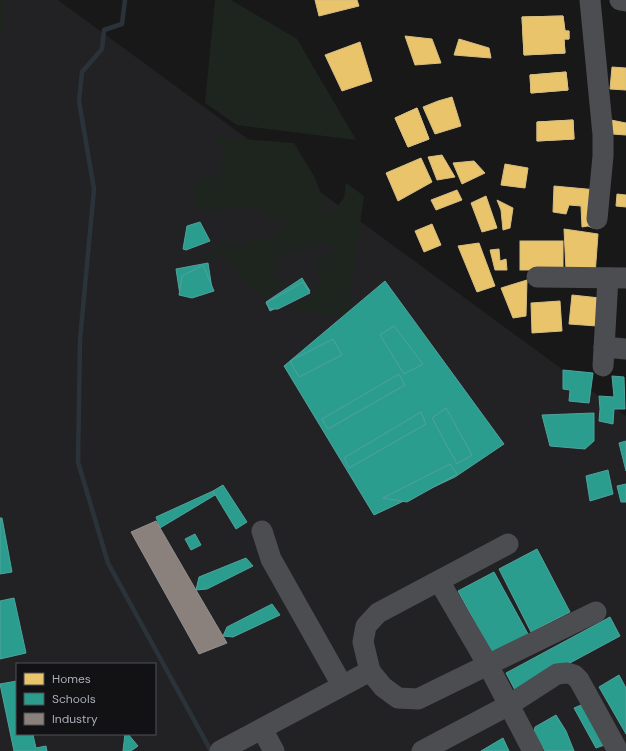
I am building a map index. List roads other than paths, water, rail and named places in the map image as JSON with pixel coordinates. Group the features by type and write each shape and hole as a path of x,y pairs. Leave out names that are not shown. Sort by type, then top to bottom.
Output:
{"street":[{"path":"590,0 603,135 603,156 597,219"},
{"path":"620,0 626,1"},
{"path":"536,277 617,278 604,356 626,349"},
{"path":"262,531 271,559 342,685"},
{"path":"508,544 378,613 366,626 363,642 370,670 383,687 398,698 418,699 596,612"},
{"path":"439,581 488,665 533,751"},
{"path":"224,749 370,670"},
{"path":"422,751 509,705 557,674 567,673 574,675 579,680 618,751"},
{"path":"262,729 274,751"}],"waterway":[{"path":"125,0 122,24 104,30 102,49 82,72 79,101 94,189 80,340 78,462 108,563 211,751"}]}
